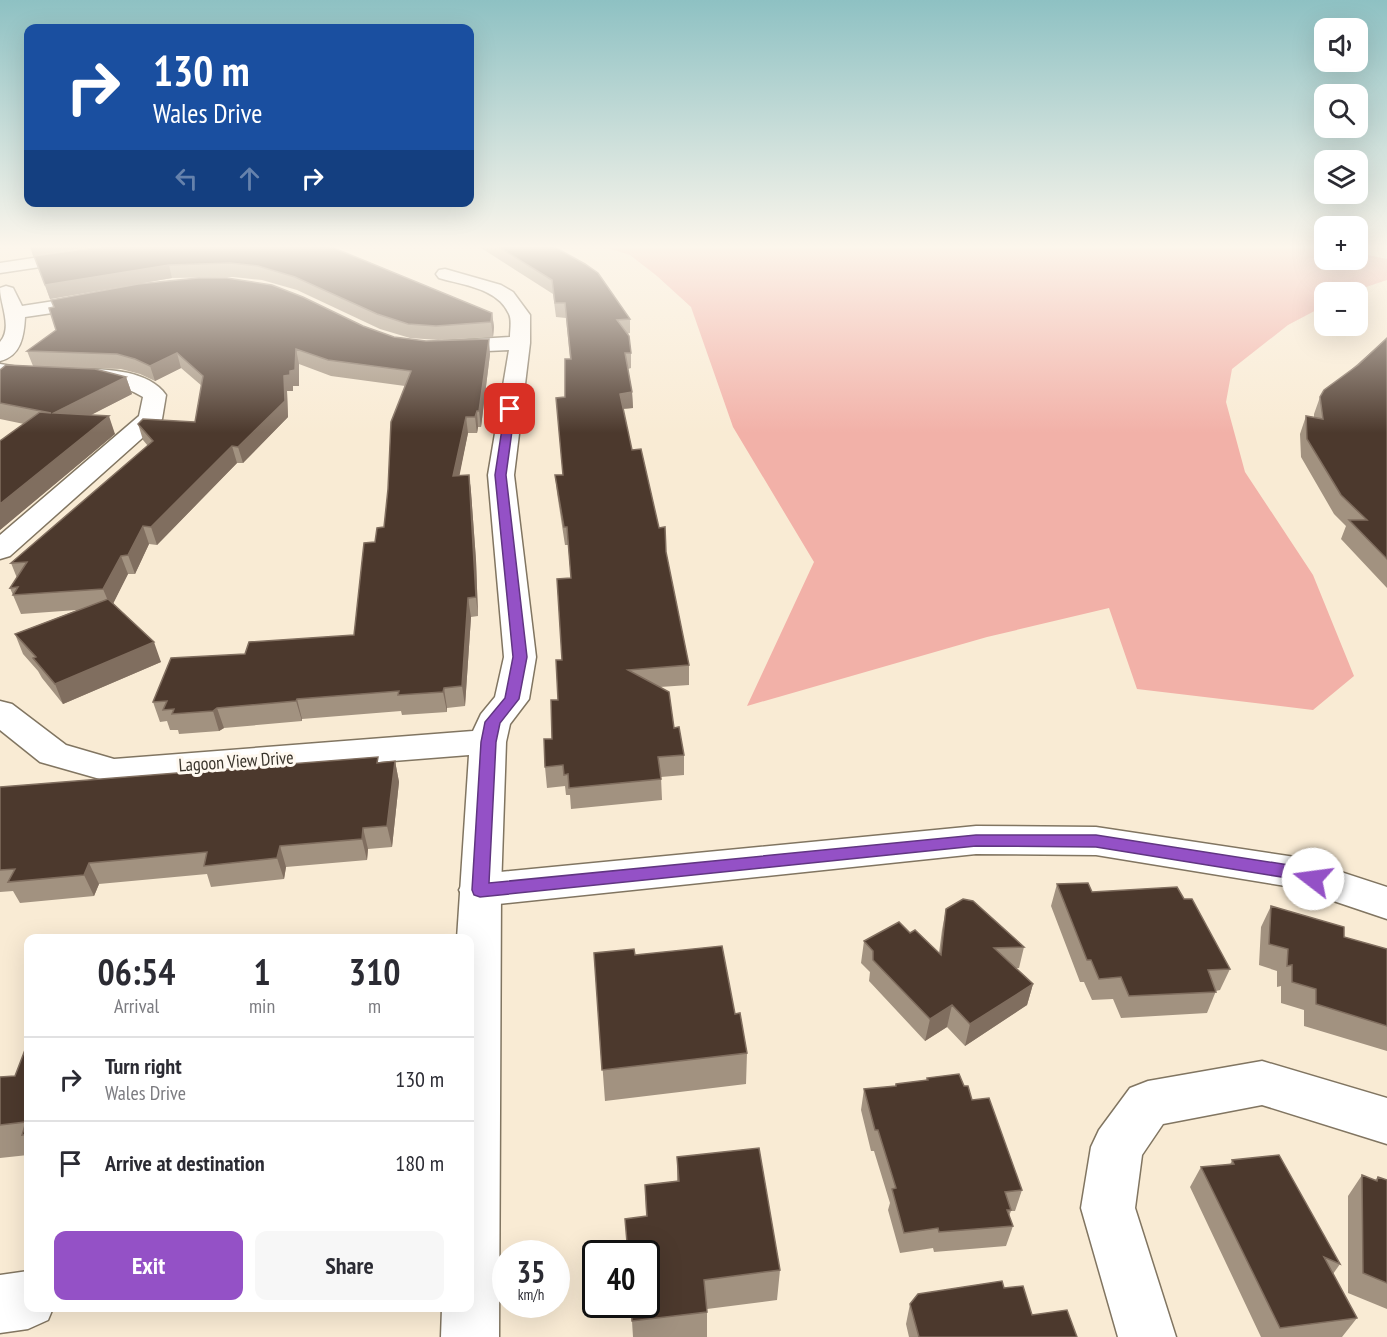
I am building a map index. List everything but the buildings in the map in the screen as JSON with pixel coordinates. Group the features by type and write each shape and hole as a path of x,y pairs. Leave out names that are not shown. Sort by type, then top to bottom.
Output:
{"street":[{"path":"0,355 14,339 13,308"},
{"path":"15,313 45,308"},
{"path":"474,1099 480,890 488,742 493,722 512,699 520,657 501,475 520,343 520,315 515,308"},
{"path":"426,347 520,343"},
{"path":"0,370 28,375 103,377 134,382 155,395 150,419 0,550"},
{"name":"Lagoon View Drive","path":"0,712 53,754 114,771 488,742"},
{"path":"480,890 976,840 1096,841 1295,872 1387,903"},
{"path":"1147,1337 1108,1208 1117,1147 1148,1104 1262,1083 1387,1121"},
{"path":"0,1304 24,1301"},
{"path":"470,1312 470,1337"}],"shaded area":[{"path":"691,308 1314,308 1314,311 1288,325 1232,369 1226,402 1245,472 1313,575 1354,676 1313,710 1137,689 1109,608 987,637 747,706 814,562 733,427"}],"route":[{"path":"510,409 501,475 520,657 512,699 493,722 488,742 480,890 976,840 1096,841 1295,872 1313,879"}]}
